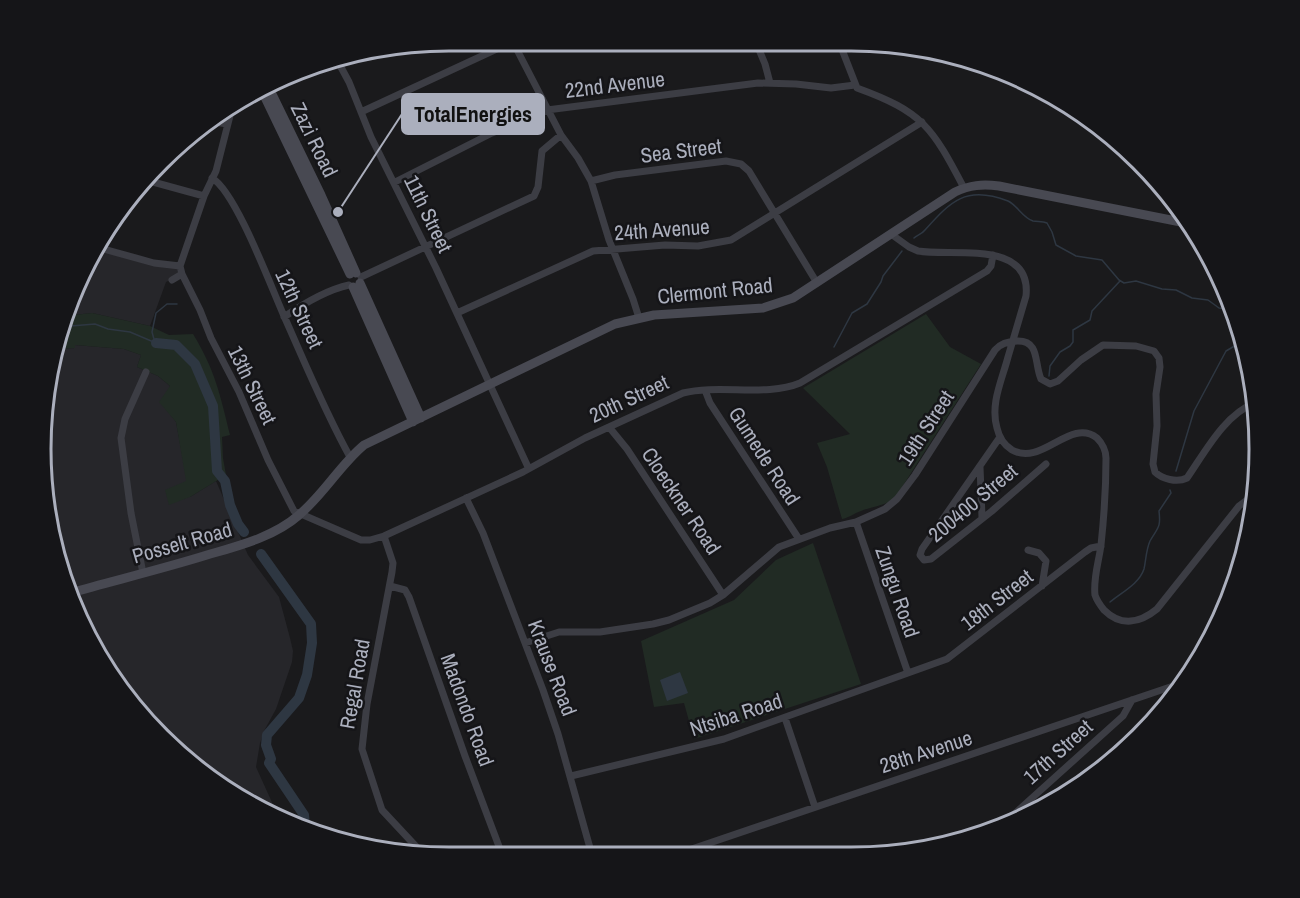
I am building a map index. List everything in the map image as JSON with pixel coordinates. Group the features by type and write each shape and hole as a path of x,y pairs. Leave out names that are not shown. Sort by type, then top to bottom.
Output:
{"street":[{"path":"361,112 493,51"},
{"path":"518,51 561,135 591,181 612,249 639,318"},
{"path":"759,51 770,77 770,83"},
{"path":"842,51 855,85 892,101 922,122 940,143 964,188"},
{"name":"11th Street","path":"340,67 371,137 395,182 528,467"},
{"name":"22nd Avenue","path":"395,182 492,133 547,110 770,83 831,88 855,85"},
{"name":"Zazi Road","path":"271,93 321,195 354,280"},
{"name":"Zazi Road","path":"265,96 354,280 417,420"},
{"path":"104,249 154,263 180,266 212,178 229,117"},
{"name":"24th Avenue","path":"457,313 587,253 612,249 665,245 698,246 725,242 922,122"},
{"path":"221,123 227,124"},
{"path":"284,317 294,309 338,287 534,196 538,187 542,151 561,135"},
{"name":"Sea Street","path":"591,181 615,175 734,162 741,164 749,171 817,283"},
{"name":"12th Street","path":"212,178 226,190 238,213 350,457"},
{"path":"154,182 204,196"},
{"name":"Clermont Road","path":"300,515 327,487 350,457 374,439 602,329 639,318 771,306 793,298 964,188 988,184 1177,221"},
{"path":"891,234 918,251 993,255 1003,257 1015,264 1026,284 1026,296 995,407 996,424 1000,437 1011,449 1027,454 1079,433 1098,439 1106,458 1101,546 1094,585 1096,598 1106,612 1114,618 1131,622 1153,613 1162,605 1239,506 1246,501"},
{"name":"20th Street","path":"300,515 361,540 370,540 384,536 523,472 528,467 673,396 691,390 785,388 800,383 987,271 991,266 993,255"},
{"name":"13th Street","path":"180,266 268,460 294,511 300,515"},
{"path":"172,280 182,274"},
{"path":"1013,341 1026,341 1031,345 1035,351 1041,379 1050,384 1058,381 1081,360 1103,345 1147,348 1157,354 1160,367 1156,394 1157,426 1153,464 1155,472 1168,478 1178,480 1187,478 1230,418 1247,407"},
{"name":"19th Street","path":"525,643 559,632 600,632 653,624 701,607 723,595 774,550 799,539 856,522 885,509 897,499 995,350 1001,344 1013,341"},
{"path":"143,573 131,513 121,438 125,419 146,372"},
{"name":"Gumede Road","path":"705,390 710,403 799,539"},
{"name":"Cloeckner Road","path":"609,427 627,449 723,595"},
{"name":"200400 Street","path":"1000,437 927,543 921,553 921,558 924,560 931,559 1046,464"},
{"path":"980,467 982,518"},
{"name":"Krause Road","path":"466,498 483,533 546,698 571,776 590,847"},
{"name":"Posselt Road","path":"77,590 244,544 278,529 300,515"},
{"name":"Zungu Road","path":"856,522 908,673"},
{"name":"Regal Road","path":"384,536 393,563 367,704 362,748 382,810 415,845"},
{"name":"18th Street","path":"908,673 952,656 1089,549 1101,546"},
{"path":"1028,550 1039,553 1046,561 1042,586"},
{"name":"Madondo Road","path":"390,586 405,590 410,597 499,847"},
{"name":"Ntsiba Road","path":"571,776 701,746 908,673"},
{"name":"28th Avenue","path":"698,847 1170,687"},
{"name":"17th Street","path":"1019,810 1123,716 1132,700"},
{"path":"785,718 815,807"}],"shaded area":[{"path":"104,249 180,266 182,274 166,282 150,326 92,313 74,315"},
{"path":"92,313 150,326 169,335 193,334 212,371 230,435 222,437 226,475 190,497 169,505 165,490 186,481 176,422 159,402 170,386 158,376 137,367 141,355 124,349 75,345 75,348 64,349 74,315"},
{"path":"926,314 950,347 981,364 895,498 842,519 827,467 817,443 850,434 803,388"},
{"path":"75,345 124,349 141,355 137,367 158,376 170,386 164,406 176,422 190,497 216,481 248,555 279,597 293,651 292,662 276,709 264,731 256,767 274,806 250,794 207,765 150,711 133,691 104,648 81,601 59,527 54,501 51,449 54,397 59,371 64,349 74,348"},
{"path":"813,543 861,684 694,739 684,703 654,707 641,641 734,600 776,560"}],"water":[{"path":"680,672 688,693 667,701 660,680"}],"waterway":[{"path":"914,238 943,211 960,199 970,195 993,196 1008,201 1029,219 1047,223 1056,245 1076,256 1102,260 1124,283 1136,281 1162,289 1176,290 1192,298 1208,300 1223,308"},
{"path":"834,347 852,313 867,304 883,276 902,251"},
{"path":"1049,376 1050,366 1060,352 1073,342 1073,330 1090,320 1092,311 1120,281"},
{"path":"155,343 152,332 156,313 167,304 177,304"},
{"path":"71,326 95,324 108,329 130,332 156,343"},
{"path":"156,343 176,345 195,364 213,406 217,471 225,481 230,505 244,532"},
{"path":"1176,471 1194,411 1226,351 1235,346"},
{"path":"1110,602 1142,574 1150,541 1160,521 1159,511 1171,493 1170,490"},
{"path":"261,554 311,624 312,643 307,675 299,698 267,735 266,745 271,759 269,763 304,815 304,820"}],"place":[{"name":"TotalEnergies","path":"338,212"}]}
